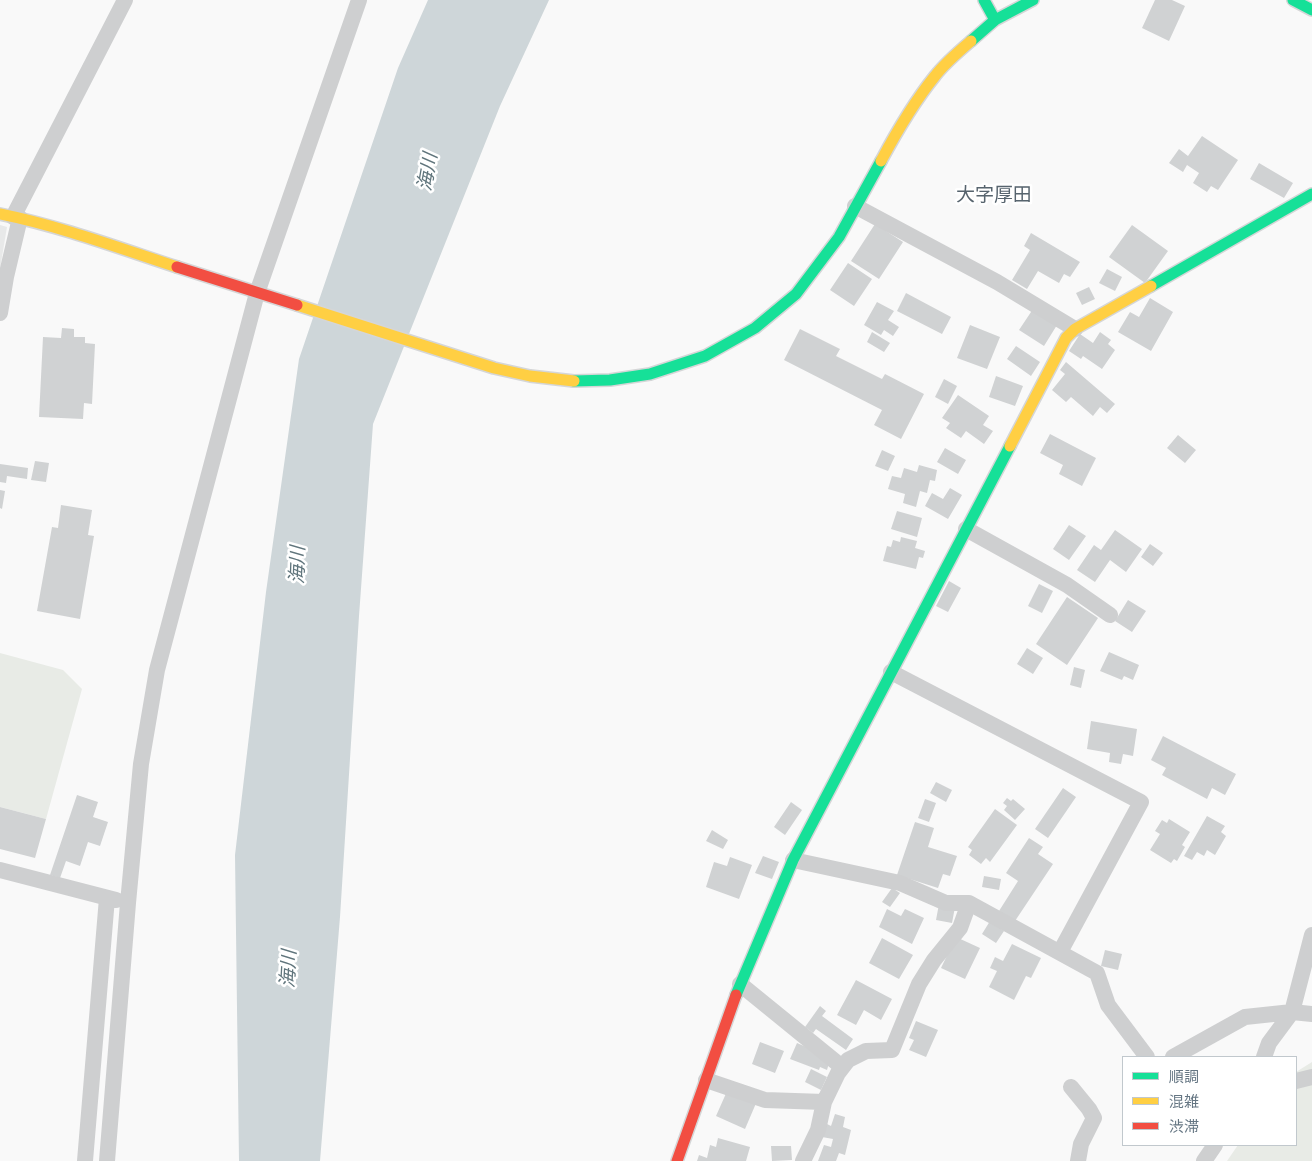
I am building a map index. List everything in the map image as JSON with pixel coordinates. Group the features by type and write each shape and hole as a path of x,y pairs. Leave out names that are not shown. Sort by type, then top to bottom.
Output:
{"street":[{"path":"0,313 6,277 11,216 125,0"},
{"path":"107,1161 141,764 157,670 258,293 359,0"},
{"path":"984,0 994,20"},
{"path":"11,216 81,236 494,368 530,376 568,381 610,380 650,374 705,356 755,328 796,294 839,237 900,125 935,76 994,20 1033,0"},
{"path":"1293,0 1312,10"},
{"path":"677,1161 740,984 793,860 1066,338 1076,329 1312,194"},
{"path":"855,206 997,282 1076,329"},
{"path":"966,529 1067,585 1110,615"},
{"path":"891,672 1141,802 1060,952"},
{"path":"793,860 900,883 946,902 969,903 1060,952 1097,973 1108,1005 1146,1056"},
{"path":"0,870 128,903"},
{"path":"85,1161 107,898"},
{"path":"803,1161 818,1130 824,1102 838,1073 848,1060 866,1051 892,1050 919,984 934,960 960,928 969,903"},
{"path":"1264,1056 1269,1043 1292,1012 1312,935"},
{"path":"740,984 842,1067"},
{"path":"1175,1056 1245,1016 1292,1012 1312,1014"},
{"path":"1297,1081 1312,1078"},
{"path":"706,1080 765,1100 824,1102"},
{"path":"1071,1087 1094,1118 1081,1144 1078,1161"},
{"path":"1204,1161 1214,1146"}],"shaded area":[{"path":"0,225 7,227 0,269"},
{"path":"0,653 63,670 82,689 46,819 0,807"},
{"path":"1312,1062 1312,1161 1227,1161 1237,1146 1297,1146 1297,1071"}],"water":[{"name":"海川","path":"428,0 549,0 500,106 373,424 340,917 320,1161 239,1161 235,855 266,592 299,359 398,68"}],"building":[{"path":"1155,0 1172,0 1185,6 1169,41 1142,28"},
{"path":"1202,136 1238,160 1218,190 1211,186 1207,192 1193,183 1199,173 1187,165 1183,172 1169,163 1179,149 1188,156"},
{"path":"1259,163 1293,183 1284,198 1250,179"},
{"path":"875,224 903,242 879,279 851,261"},
{"path":"1132,225 1168,251 1145,283 1109,257"},
{"path":"1031,233 1080,262 1070,277 1064,274 1059,283 1038,271 1027,289 1012,280 1030,250 1024,246"},
{"path":"848,263 872,279 854,306 830,290"},
{"path":"1107,269 1122,277 1115,291 1099,283"},
{"path":"1089,287 1095,299 1082,305 1076,293"},
{"path":"906,293 951,317 942,334 897,311"},
{"path":"1150,298 1173,312 1151,351 1118,332 1130,312 1139,317"},
{"path":"877,302 894,311 888,320 899,327 893,336 884,330 881,335 864,325"},
{"path":"1033,309 1057,325 1044,346 1019,330"},
{"path":"970,325 1000,337 987,369 957,358"},
{"path":"62,328 74,329 74,337 85,337 85,343 95,344 92,404 84,403 83,419 39,417 43,337 61,338"},
{"path":"800,329 840,349 836,356 882,379 885,374 924,394 901,439 874,425 882,410 784,360"},
{"path":"872,332 890,343 884,352 867,342"},
{"path":"1100,332 1111,340 1108,344 1115,350 1102,369 1083,356 1081,359 1069,351 1080,334 1093,343"},
{"path":"1016,346 1040,362 1031,376 1007,359"},
{"path":"1066,362 1115,404 1107,413 1100,407 1093,416 1071,397 1066,402 1052,390 1065,374 1060,370"},
{"path":"996,376 1023,386 1015,406 989,397"},
{"path":"944,379 957,386 948,404 935,397"},
{"path":"958,395 989,416 983,425 993,431 984,444 966,431 961,438 946,428 950,423 942,418"},
{"path":"1050,434 1096,458 1082,486 1059,474 1063,465 1040,453"},
{"path":"1178,435 1196,450 1185,463 1167,448"},
{"path":"945,448 966,460 958,474 937,462"},
{"path":"882,450 895,456 888,471 875,466"},
{"path":"35,461 49,463 46,482 31,480"},
{"path":"0,464 28,468 27,479 7,476 6,483 0,482"},
{"path":"919,465 937,470 935,481 930,480 927,493 920,491 916,507 903,503 905,494 888,489 892,476 901,478 904,468 917,472"},
{"path":"950,488 962,495 948,519 925,506 932,493 943,499"},
{"path":"0,490 5,491 2,509 0,508"},
{"path":"61,505 92,510 88,535 94,536 80,619 37,611 52,527 58,528"},
{"path":"897,511 922,518 917,537 891,529"},
{"path":"1069,525 1086,536 1069,560 1053,549"},
{"path":"1115,530 1142,549 1126,572 1110,560 1095,582 1077,570 1094,545 1101,550"},
{"path":"901,537 917,541 915,548 925,551 923,558 919,557 916,569 883,561 887,546 891,547 893,540 900,542"},
{"path":"1150,544 1163,553 1153,566 1141,557"},
{"path":"949,581 961,588 948,612 936,606"},
{"path":"1039,584 1053,591 1042,613 1028,606"},
{"path":"1067,597 1098,618 1067,665 1036,644"},
{"path":"1128,600 1146,611 1132,632 1115,621"},
{"path":"1027,648 1043,658 1033,674 1017,664"},
{"path":"1109,652 1139,665 1133,680 1124,676 1122,680 1100,671"},
{"path":"1074,667 1085,670 1081,688 1070,685"},
{"path":"1091,721 1137,729 1133,756 1123,754 1121,764 1109,762 1110,753 1087,749"},
{"path":"1163,736 1236,774 1225,795 1212,788 1207,799 1162,775 1166,768 1151,760"},
{"path":"936,782 952,790 946,802 930,793"},
{"path":"1063,788 1076,797 1048,838 1035,829"},
{"path":"77,795 98,802 93,817 108,822 100,846 88,842 80,866 66,861 60,878 50,875"},
{"path":"1007,798 1011,801 1013,799 1025,809 1015,820 1004,810 1007,806 1003,803"},
{"path":"925,799 936,803 929,822 918,818"},
{"path":"791,802 802,810 785,835 774,827"},
{"path":"0,807 46,819 35,858 0,849"},
{"path":"995,809 1017,825 990,862 986,858 981,864 969,855 972,850 968,847"},
{"path":"1207,816 1225,826 1221,832 1226,836 1215,855 1207,850 1204,856 1197,852 1192,860 1184,856"},
{"path":"1169,819 1190,832 1182,845 1185,847 1177,861 1174,859 1171,863 1150,850 1160,834 1155,831 1162,820 1167,823"},
{"path":"915,822 934,828 928,847 957,856 950,876 943,874 938,888 897,875"},
{"path":"712,830 728,840 723,849 706,841"},
{"path":"1029,838 1043,847 1038,854 1053,864 1015,921 999,911 1018,881 1006,873"},
{"path":"763,856 779,862 772,879 755,873"},
{"path":"730,857 752,865 739,899 706,887 714,862 727,866"},
{"path":"984,876 1001,879 999,890 982,887"},
{"path":"892,888 900,893 890,907 882,902"},
{"path":"939,904 955,907 952,923 936,920"},
{"path":"887,909 901,916 905,909 924,918 912,944 879,927"},
{"path":"990,921 1004,931 996,943 982,934"},
{"path":"956,937 980,948 965,979 941,968"},
{"path":"882,938 913,955 899,979 869,963"},
{"path":"1012,944 1041,958 1031,978 1026,976 1014,1000 989,987 997,971 990,968 995,957 1003,961"},
{"path":"1105,950 1122,954 1118,970 1101,966"},
{"path":"856,980 892,999 881,1020 864,1010 856,1025 837,1015"},
{"path":"820,1006 826,1011 822,1016 853,1039 846,1050 816,1029 813,1033 805,1027"},
{"path":"916,1021 938,1030 926,1057 909,1050 914,1040 909,1038"},
{"path":"760,1042 784,1051 775,1073 752,1064"},
{"path":"797,1043 825,1055 829,1063 827,1070 820,1067 819,1070 790,1059"},
{"path":"811,1069 827,1077 821,1090 805,1082"},
{"path":"728,1089 757,1101 745,1129 716,1116"},
{"path":"835,1114 845,1117 843,1127 851,1130 845,1155 839,1153 836,1161 818,1161 824,1145 831,1147 833,1139 822,1137 827,1124 831,1126"},
{"path":"718,1138 750,1147 746,1161 697,1161 699,1155 707,1158 710,1145 716,1147"},
{"path":"771,1146 791,1146 792,1160 772,1161"}],"traffic: fast":[{"path":"984,0 995,20"},
{"path":"971,41 995,20 1033,0"},
{"path":"1293,0 1312,10"},
{"path":"574,381 610,380 650,374 705,356 755,328 796,294 839,237 881,161"},
{"path":"1151,286 1312,194"},
{"path":"736,995 793,860 1010,446"}],"traffic: slow":[{"path":"881,161 906,117 927,86 947,62 971,41"},
{"path":"0,214 67,231 177,267"},
{"path":"1010,446 1066,338 1075,329 1151,286"},
{"path":"297,305 494,368 530,376 574,381"}],"traffic: jam":[{"path":"177,267 297,305"},
{"path":"677,1161 736,995"}],"district":[{"name":"大字厚田","path":"994,195"}]}
